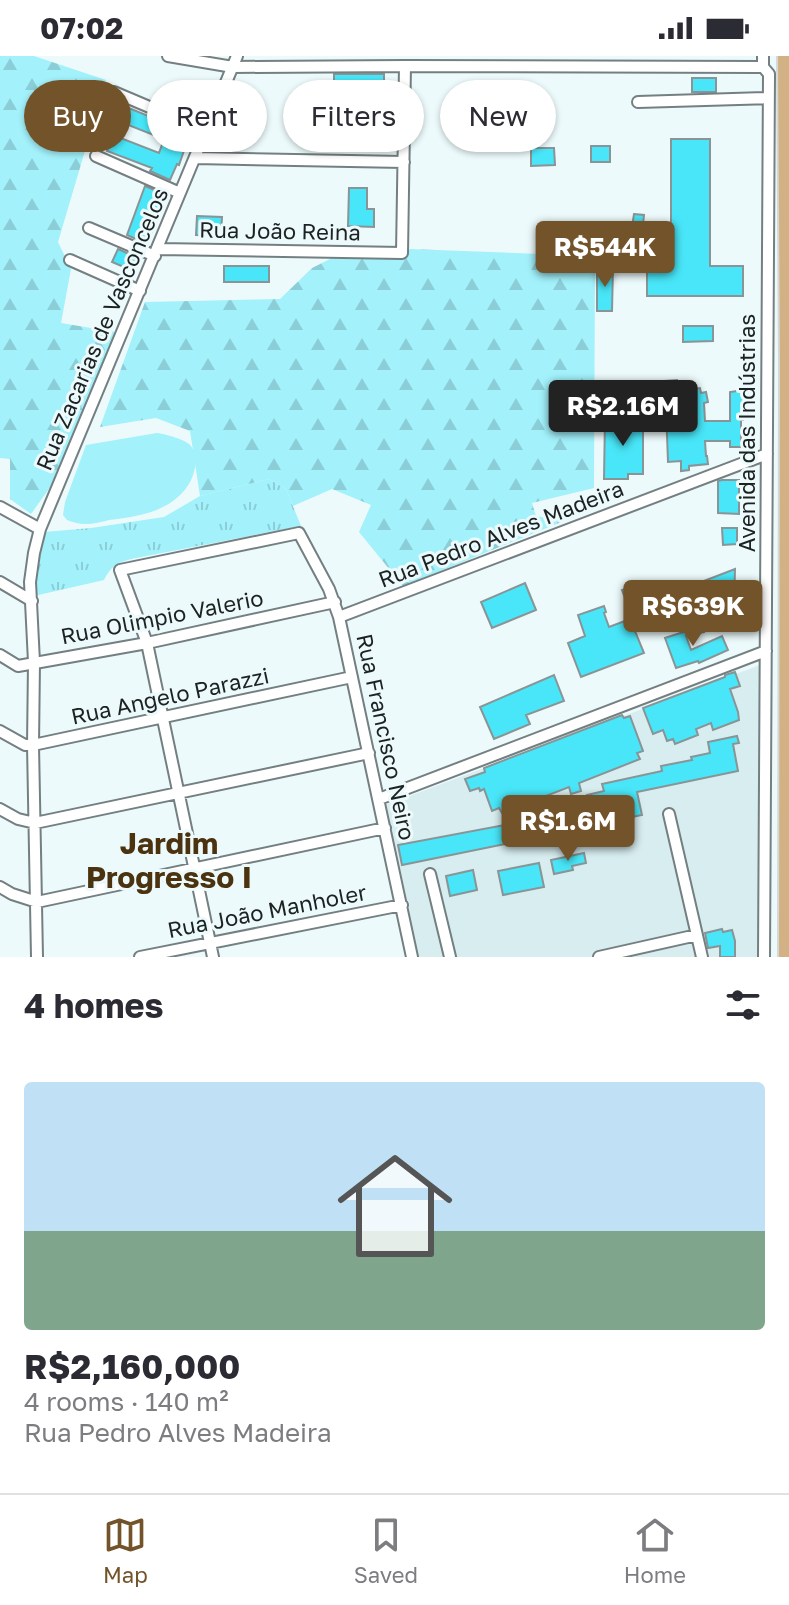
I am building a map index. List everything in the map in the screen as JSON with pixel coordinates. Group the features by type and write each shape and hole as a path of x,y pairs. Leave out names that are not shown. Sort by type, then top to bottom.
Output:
{"main road":[{"name":"Avenida das Indústrias","path":"784,56 788,366 785,957"}],"street":[{"path":"168,56 405,66 431,61 763,62"},
{"name":"Rua Zacarias de Vasconcelos","path":"227,80 235,61"},
{"name":"Avenida das Indústrias","path":"763,62 769,74 764,957"},
{"path":"195,158 404,162 405,66"},
{"path":"638,102 768,98"},
{"name":"Rua Zacarias de Vasconcelos","path":"37,957 34,662 30,582 34,553 40,529 197,152"},
{"path":"96,156 180,193"},
{"name":"Rua João Reina","path":"156,252 402,253 404,162"},
{"path":"89,228 156,252"},
{"path":"70,260 140,291"},
{"name":"Rua Pedro Alves Madeira","path":"339,617 767,454"},
{"path":"0,507 40,529"},
{"name":"Rua Francisco Neiro","path":"147,643 120,570 299,533 335,602 339,617 412,957"},
{"path":"0,582 32,601"},
{"name":"Rua Olimpio Valerio","path":"0,655 18,666 147,643 335,602"},
{"path":"147,643 213,957"},
{"path":"379,799 766,651"},
{"name":"Rua Angelo Parazzi","path":"33,745 352,677"},
{"path":"0,731 25,745 33,745"},
{"path":"0,809 18,819 35,823 369,753"},
{"path":"669,814 702,957"},
{"path":"0,887 37,902 385,828"},
{"path":"430,874 450,957"},
{"name":"Rua João Manholer","path":"140,957 402,905"},
{"path":"599,957 697,935"}],"shaded area":[{"path":"768,662 768,957 411,957 380,807"}],"green space":[{"path":"0,56 34,56 106,80 24,80 24,152 85,152 58,242 71,269 61,323 115,332 51,486 31,514 10,499 10,459 0,458"},
{"path":"410,249 595,256 594,488 532,503 536,516 564,521 403,586 359,532 371,505 332,489 293,506 286,489 269,479 200,496 190,431 156,418 100,427 145,302 280,299 312,268 338,255 397,258"},
{"path":"157,433 185,442 194,452 194,473 179,496 155,511 137,516 88,524 67,520 63,515 65,502 86,445"},
{"path":"269,479 286,489 301,526 131,559 115,566 104,580 34,596 34,562 44,532 164,517 200,496"}],"building":[{"path":"334,74 384,74 384,80 334,80"},
{"path":"692,78 716,78 716,92 692,92"},
{"path":"131,109 147,115 147,132 131,126"},
{"path":"671,139 710,139 710,266 743,266 743,296 647,296 647,265 671,266 671,253 645,253 645,232 671,232"},
{"path":"131,142 147,148 147,152 183,152 170,180 150,171 152,168 110,152 131,152"},
{"path":"591,146 610,146 610,162 591,162"},
{"path":"531,152 554,152 555,165 531,166"},
{"path":"145,186 166,195 147,244 127,235"},
{"path":"349,188 367,188 367,209 374,209 374,227 348,226"},
{"path":"634,214 644,215 642,234 631,233"},
{"path":"197,216 222,217 221,236 196,235"},
{"path":"118,249 138,258 133,271 112,262"},
{"path":"224,266 269,266 269,282 224,282"},
{"path":"597,268 613,268 612,311 597,311"},
{"path":"683,326 713,326 713,341 683,342"},
{"path":"677,380 678,404 696,404 693,389 700,388 701,393 706,392 705,421 730,421 730,392 743,390 741,447 730,447 730,441 705,441 708,464 689,466 689,470 681,471 681,461 668,462 665,381"},
{"path":"605,418 643,420 643,474 628,474 628,479 604,479"},
{"path":"739,480 739,514 718,513 718,481"},
{"path":"722,528 737,528 737,544 723,545"},
{"path":"735,569 734,607 740,606 739,622 720,627 720,611 700,617 688,587"},
{"path":"525,583 536,610 492,628 481,602"},
{"path":"640,583 649,606 631,613 622,590"},
{"path":"604,606 609,627 630,619 644,653 581,677 568,643 585,636 578,615"},
{"path":"702,626 704,632 686,636 691,650 722,636 728,650 699,663 676,668 665,638"},
{"path":"735,672 740,686 730,689 739,720 713,730 711,723 696,729 698,735 675,744 673,739 667,741 663,730 653,734 643,708"},
{"path":"554,675 564,701 526,715 530,724 494,739 480,707"},
{"path":"622,715 624,718 630,716 643,751 637,753 640,759 579,783 581,791 571,794 569,787 502,813 499,808 492,811 484,789 470,791 465,779 485,772 484,768"},
{"path":"737,736 739,743 733,744 738,771 637,792 642,815 546,836 542,818 559,814 558,811 589,805 587,795 604,791 602,784 662,771 661,766 710,753 708,742"},
{"path":"531,820 534,838 402,865 398,845"},
{"path":"584,853 586,863 554,874 551,860"},
{"path":"539,863 544,887 503,895 498,871"},
{"path":"473,870 477,890 450,896 446,876"},
{"path":"722,929 723,932 732,930 735,957 720,957 720,946 708,948 705,933"}],"district":[{"name":"Jardim Progresso I","path":"169,861"}]}
